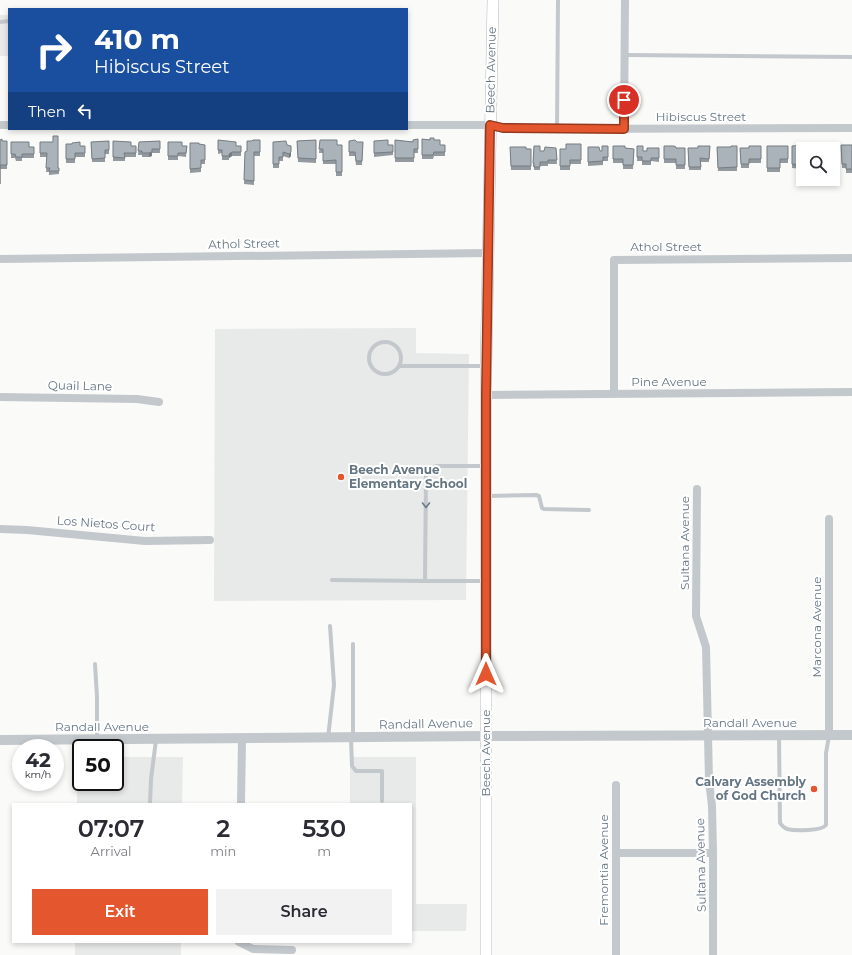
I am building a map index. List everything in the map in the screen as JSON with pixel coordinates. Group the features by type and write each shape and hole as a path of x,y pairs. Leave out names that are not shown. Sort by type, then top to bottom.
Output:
{"main road":[{"name":"Beech Avenue","path":"486,955 486,366 493,0"}],"street":[{"path":"624,129 625,0"},
{"name":"Hibiscus Street","path":"408,125 490,125 503,128 557,129 852,128"},
{"name":"Athol Street","path":"0,259 488,253"},
{"name":"Athol Street","path":"614,394 614,260 852,258"},
{"name":"Pine Avenue","path":"486,395 852,392"},
{"name":"Quail Lane","path":"0,398 137,399 159,402"},
{"name":"Sultana Avenue","path":"697,489 696,616 706,647 709,780 712,806 713,955"},
{"name":"Marcona Avenue","path":"829,735 830,519"},
{"name":"Los Nietos Court","path":"0,529 27,530 145,541 210,540"},
{"name":"Randall Avenue","path":"124,740 486,736 852,735"},
{"path":"241,803 242,739"},
{"name":"Randall Avenue","path":"0,740 72,740"},
{"name":"Fremontia Avenue","path":"616,785 616,955"},
{"path":"616,854 713,854"},
{"path":"241,943 253,949 292,950"}],"lane":[{"path":"557,129 558,0"},
{"path":"625,55 852,57"},
{"path":"400,366 401,355 396,346 385,342 380,343 372,349 370,353 370,363 376,371 386,374 391,373 400,366 486,366"},
{"path":"425,581 426,474 428,469 436,466 486,466"},
{"path":"486,496 536,495 539,496 542,508 544,509 589,510"},
{"path":"332,580 487,581"},
{"path":"328,738 334,685 330,626"},
{"path":"353,644 352,766 356,771 382,771 382,801"},
{"path":"95,664 98,739"},
{"path":"779,736 780,823 783,828 789,830 819,829 824,828 826,824 826,753 829,735"},
{"path":"150,803 151,779 156,740"}],"shaded area":[{"path":"0,15 8,15 8,56 0,56"},
{"name":"Beech Avenue Elementary School","path":"416,328 416,353 469,354 466,600 214,601 215,329"},
{"path":"124,757 183,757 182,803 77,803 77,791 124,791"},
{"path":"350,757 416,757 416,904 467,904 466,931 412,931 412,803 350,803"},
{"path":"75,943 181,943 181,955 75,955"}],"building":[{"path":"53,136 58,136 59,171 49,171 50,168 46,168 47,153 40,153 40,142 53,142"},
{"path":"430,138 440,140 440,145 445,145 445,152 434,152 433,155 422,155 422,139 430,140"},
{"path":"2,139 2,141 7,141 7,165 0,165 0,140"},
{"path":"418,139 418,149 414,149 414,158 395,158 395,140 413,142 413,140"},
{"path":"218,140 236,142 236,146 241,146 241,152 232,152 229,156 222,156 222,150 218,150"},
{"path":"260,140 260,152 254,152 254,181 244,180 247,141"},
{"path":"316,140 316,159 298,158 297,141"},
{"path":"320,140 337,140 337,145 342,145 342,172 336,172 336,160 323,161 323,149 319,149"},
{"path":"355,140 357,142 363,142 362,161 356,161 355,152 349,152 349,141"},
{"path":"388,140 388,145 393,145 393,152 374,153 374,141"},
{"path":"109,141 109,150 105,150 105,158 92,159 91,142"},
{"path":"113,141 131,142 131,146 136,146 136,153 124,153 125,158 113,157"},
{"path":"160,141 160,149 152,149 152,152 149,153 142,153 142,151 138,151 139,142"},
{"path":"286,141 287,145 291,146 291,152 289,154 283,152 283,157 279,157 279,164 273,164 273,142"},
{"path":"11,142 29,142 29,147 34,147 34,154 22,154 22,157 16,157 15,154 11,154"},
{"path":"80,142 80,146 85,146 85,153 75,153 75,159 66,159 66,144"},
{"path":"168,142 182,142 182,146 187,146 186,153 178,153 178,156 168,156"},
{"path":"190,143 205,145 205,160 201,160 201,168 190,169"},
{"path":"566,144 581,144 581,160 570,160 570,166 560,166 560,149 566,149"},
{"path":"841,145 852,145 852,169 846,169 846,164 842,164"},
{"path":"534,146 540,146 540,151 544,151 545,147 556,148 557,160 540,162 540,167 534,167"},
{"path":"602,146 608,146 608,157 603,157 603,161 588,162 588,147 599,147 600,151 602,151"},
{"path":"613,146 625,146 625,148 634,149 633,165 623,165 623,159 613,159"},
{"path":"637,146 643,146 643,151 647,151 647,148 659,148 659,158 651,158 651,161 642,161 642,157 637,157"},
{"path":"664,146 685,148 685,165 676,165 676,159 664,159"},
{"path":"698,146 710,146 709,159 700,158 701,167 689,167 688,148 698,148"},
{"path":"737,146 737,167 718,168 717,147"},
{"path":"749,146 761,146 761,159 749,159 749,164 741,164 740,148 749,148"},
{"path":"767,146 788,146 788,159 780,159 780,168 767,168"},
{"path":"792,146 796,146 796,164 792,164"},
{"path":"510,147 526,147 526,149 531,149 531,166 511,166"}],"place":[{"name":"Beech Avenue Elementary School","path":"341,477"},
{"name":"Calvary Assembly of God Church","path":"814,789"}],"route":[{"path":"486,674 486,395 490,125 503,128 624,129 624,100"}]}
